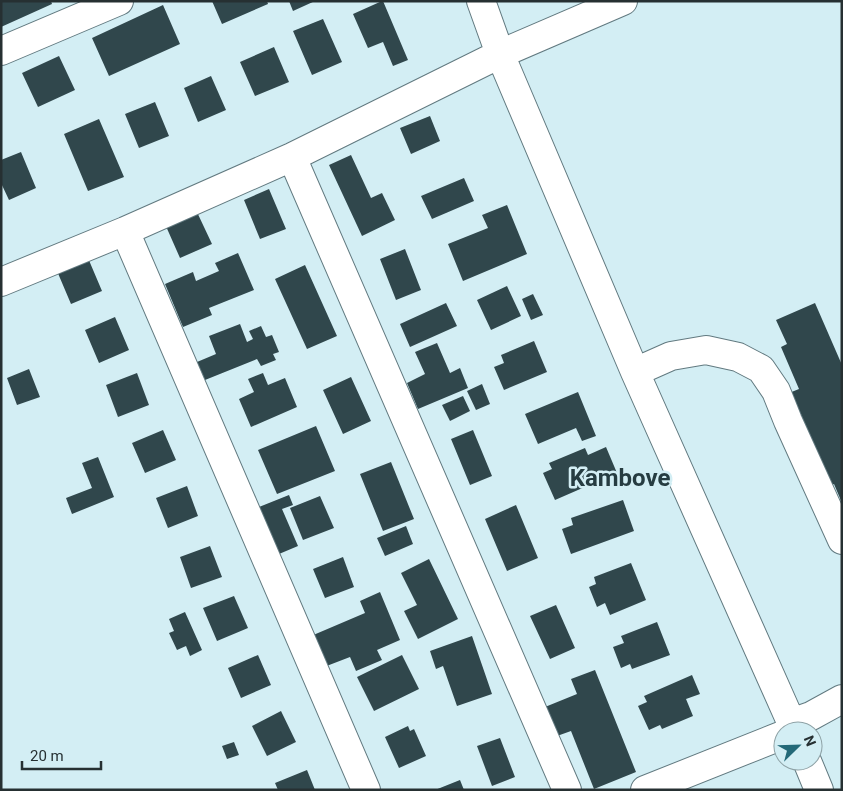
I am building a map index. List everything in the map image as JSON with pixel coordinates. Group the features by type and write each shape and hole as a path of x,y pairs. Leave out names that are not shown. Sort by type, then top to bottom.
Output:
{"street":[{"path":"1,51 119,1"},
{"path":"482,1 500,54 787,721"},
{"path":"1,282 125,231 292,157 500,54 624,1"},
{"path":"292,157 567,790"},
{"path":"125,231 366,790"},
{"path":"636,372 671,356 706,350 738,357 761,369 776,391 842,540"},
{"path":"804,721 842,699"},
{"path":"645,790 773,737"},
{"path":"811,771 819,790"}],"building":[{"path":"1,1 51,1 52,4 1,27"},
{"path":"212,1 267,1 268,4 222,24"},
{"path":"289,1 315,1 293,11"},
{"path":"382,1 408,60 393,66 383,42 368,48 353,14"},
{"path":"163,5 180,44 109,76 92,38"},
{"path":"323,19 342,62 312,75 293,31"},
{"path":"274,47 289,82 255,96 240,62"},
{"path":"59,56 75,90 38,107 22,73"},
{"path":"211,76 226,110 198,122 184,88"},
{"path":"155,102 169,136 139,148 125,114"},
{"path":"430,116 440,141 411,154 400,128"},
{"path":"99,119 124,177 88,191 64,134"},
{"path":"21,152 36,188 9,200 1,183 1,160"},
{"path":"351,155 371,198 382,193 395,220 362,236 329,165"},
{"path":"464,178 474,201 432,219 421,196"},
{"path":"269,189 286,229 260,239 244,200"},
{"path":"507,205 527,254 463,281 448,244 488,228 482,215"},
{"path":"196,210 212,244 180,258 165,224"},
{"path":"405,249 421,290 396,300 380,259"},
{"path":"238,253 254,290 209,308 212,315 183,327 165,284 193,272 196,281 219,271 215,263"},
{"path":"88,258 102,291 71,304 57,271"},
{"path":"305,265 337,336 307,349 275,279"},
{"path":"507,286 521,316 491,330 477,300"},
{"path":"533,294 543,315 531,320 522,299"},
{"path":"446,303 457,326 410,347 400,324"},
{"path":"815,303 842,365 842,503 834,484 825,488 784,395 799,389 781,347 787,344 776,320"},
{"path":"115,317 129,350 99,363 85,330"},
{"path":"240,324 247,342 253,339 249,331 261,326 266,337 272,335 279,352 273,354 276,360 261,366 257,359 205,380 197,362 216,354 209,336"},
{"path":"534,341 547,372 504,390 494,367 504,363 501,355"},
{"path":"437,343 450,373 460,368 468,388 418,409 407,383 425,374 415,352"},
{"path":"29,369 40,397 17,405 7,378"},
{"path":"137,373 149,405 118,417 106,385"},
{"path":"263,373 268,385 285,378 297,407 251,427 239,399 254,392 248,379"},
{"path":"351,377 371,421 343,434 323,390"},
{"path":"482,384 490,404 476,410 467,391"},
{"path":"578,392 596,436 582,441 576,428 538,444 525,414"},
{"path":"463,396 470,411 450,421 442,405"},
{"path":"316,426 335,471 277,494 258,450"},
{"path":"163,430 176,460 145,473 132,443"},
{"path":"473,430 492,476 470,485 451,439"},
{"path":"606,447 617,473 555,500 543,473 552,469 549,463 585,448 588,455"},
{"path":"98,457 114,497 72,514 66,498 92,488 82,463"},
{"path":"391,462 414,519 383,531 360,474"},
{"path":"187,486 198,516 168,528 156,498"},
{"path":"289,495 293,505 282,509 298,546 279,554 259,507"},
{"path":"320,496 334,528 303,540 290,508"},
{"path":"623,500 634,531 571,554 562,529 573,525 571,518"},
{"path":"516,505 538,558 507,571 485,519"},
{"path":"406,526 413,544 385,556 377,538"},
{"path":"210,546 222,577 191,588 180,557"},
{"path":"343,557 354,587 325,598 313,569"},
{"path":"429,559 458,619 418,639 404,611 417,605 401,573"},
{"path":"631,563 646,600 610,615 605,603 597,607 589,587 596,584 594,577"},
{"path":"380,592 400,640 377,650 382,660 356,671 350,657 324,667 311,636 365,613 360,601"},
{"path":"234,596 248,628 217,641 203,608"},
{"path":"556,605 575,648 550,659 530,616"},
{"path":"185,612 202,650 190,656 186,646 177,650 169,633 174,631 169,619"},
{"path":"657,622 670,655 632,669 630,664 621,668 613,647 624,643 621,636"},
{"path":"472,636 492,694 457,706 443,666 436,669 430,651"},
{"path":"258,655 271,685 241,698 228,668"},
{"path":"402,655 419,689 374,711 357,677"},
{"path":"595,670 636,772 594,789 571,731 557,736 545,707 577,694 571,679"},
{"path":"692,675 700,694 686,699 693,716 662,729 660,725 649,730 638,706 647,702 644,696"},
{"path":"281,711 296,742 267,756 252,726"},
{"path":"408,726 410,731 414,729 426,756 399,768 385,737"},
{"path":"500,738 515,777 492,786 477,746"},
{"path":"234,742 239,755 227,759 222,746"},
{"path":"307,770 315,790 278,790 275,783"},
{"path":"460,780 464,790 435,790"}],"district":[{"name":"Kambove","path":"620,478"}]}
